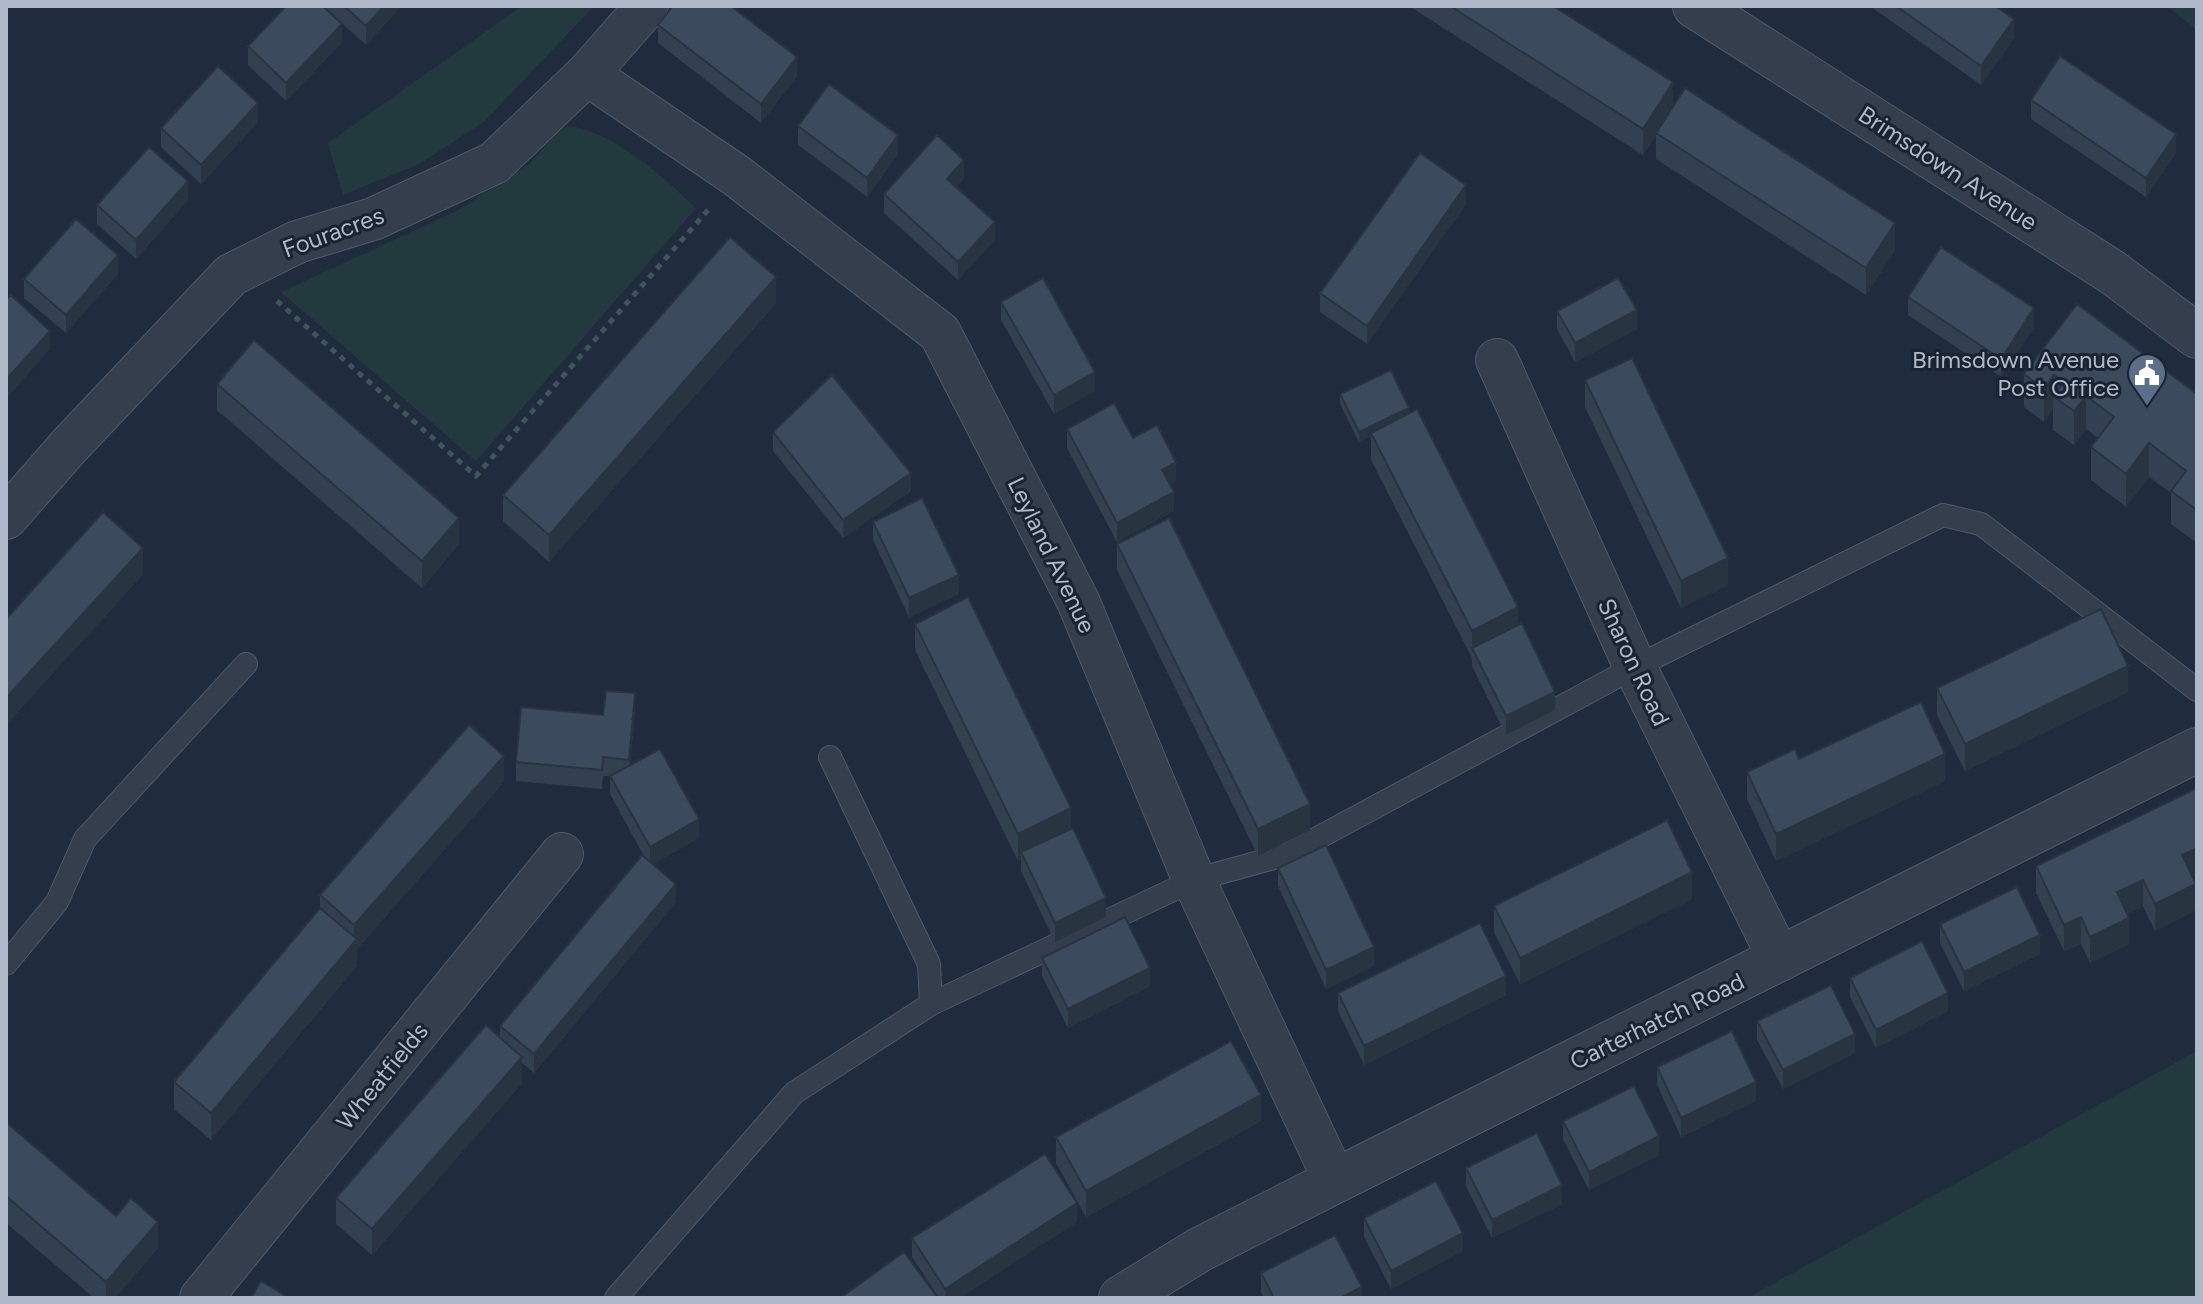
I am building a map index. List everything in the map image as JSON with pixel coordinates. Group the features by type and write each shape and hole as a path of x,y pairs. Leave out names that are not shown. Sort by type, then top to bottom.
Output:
{"street":[{"name":"Fouracres","path":"6,518 70,445 231,275 297,242 373,219 494,163 587,74 647,6"},
{"name":"Brimsdown Avenue","path":"1695,6 2192,321"},
{"name":"Leyland Avenue","path":"587,74 737,176 940,333 1078,601 1194,880 1335,1181"},
{"name":"Sharon Road","path":"1497,360 1635,667 1780,960"},
{"name":"Carterhatch Road","path":"1121,1298 1199,1250 2197,750"},
{"name":"Wheatfields","path":"201,1298 562,854"}],"lane":[{"path":"616,1298 794,1093 931,1004 1194,880 1288,854 1635,667 1943,515 1981,524 2197,690"},
{"path":"6,964 57,902 85,839 246,664"},
{"path":"830,757 929,964 931,1004"}],"path":[{"path":"242,270 476,476 737,176"}],"green space":[{"path":"522,6 594,6 485,121 421,163 343,195 328,143"},
{"path":"2167,6 2197,6 2197,30"},
{"path":"570,126 622,147 696,208 476,461 281,292 457,211 528,165 557,133"},
{"path":"2197,1051 2197,1298 1747,1298"}],"building":[{"path":"286,6 323,6 342,24 286,83 248,46"},
{"path":"344,6 384,6 366,26"},
{"path":"673,6 731,6 797,57 761,104 658,25"},
{"path":"1450,6 1553,6 1673,82 1643,129"},
{"path":"1896,6 1995,6 2014,19 1981,66"},
{"path":"2060,56 2176,134 2146,178 2031,100"},
{"path":"218,66 258,103 201,165 161,128"},
{"path":"829,84 898,135 867,178 798,126"},
{"path":"1685,88 1895,223 1866,268 1656,133"},
{"path":"937,135 964,160 947,179 995,222 958,262 884,194"},
{"path":"149,147 188,181 136,240 97,205"},
{"path":"1420,153 1466,185 1367,326 1320,293"},
{"path":"76,219 118,255 66,315 24,279"},
{"path":"730,237 776,277 549,535 503,495"},
{"path":"1941,247 2034,308 2001,359 1908,297"},
{"path":"1043,278 1095,372 1054,395 1001,302"},
{"path":"1618,278 1637,310 1575,343 1557,311"},
{"path":"11,295 50,331 6,380 6,300"},
{"path":"2077,304 2197,394 2197,510 2171,491 2186,471 2149,443 2126,474 2091,447 2114,417 2086,396 2074,411 2053,396 2064,382 2054,375 2044,389 2024,374"},
{"path":"254,340 459,518 422,561 217,384"},
{"path":"1632,358 1728,558 1681,581 1585,380"},
{"path":"1391,370 1409,408 1359,432 1340,394"},
{"path":"832,375 911,473 843,520 773,432"},
{"path":"1114,403 1133,438 1157,425 1176,462 1162,470 1174,492 1117,523 1067,429"},
{"path":"1417,409 1518,607 1472,631 1371,433"},
{"path":"922,498 959,575 909,598 873,522"},
{"path":"103,512 143,548 6,698 6,619"},
{"path":"1169,518 1310,804 1258,829 1117,544"},
{"path":"968,597 1071,808 1018,834 915,624"},
{"path":"2101,609 2128,666 1965,744 1937,688"},
{"path":"1522,623 1555,692 1506,716 1472,648"},
{"path":"606,691 635,693 629,760 603,757 602,770 516,762 521,707 603,715"},
{"path":"1921,702 1945,754 1776,834 1747,772 1795,749 1799,759"},
{"path":"469,725 504,756 354,925 320,895"},
{"path":"660,749 699,819 650,847 610,776"},
{"path":"2197,788 2197,848 2182,855 2196,884 2155,904 2143,880 2117,892 2129,918 2090,937 2081,917 2064,925 2036,866"},
{"path":"1667,820 1692,872 1520,958 1494,906"},
{"path":"1073,828 1106,898 1055,923 1021,852"},
{"path":"1326,845 1374,947 1326,970 1278,868"},
{"path":"642,855 676,884 534,1054 500,1026"},
{"path":"2017,887 2040,935 1964,972 1940,924"},
{"path":"320,908 357,939 211,1113 174,1082"},
{"path":"1125,917 1150,968 1068,1009 1042,958"},
{"path":"1480,923 1506,976 1364,1046 1338,993"},
{"path":"1922,941 1948,993 1876,1030 1850,978"},
{"path":"1831,985 1855,1034 1783,1070 1757,1021"},
{"path":"486,1025 522,1057 372,1229 336,1198"},
{"path":"1732,1031 1756,1082 1681,1118 1657,1067"},
{"path":"1231,1041 1261,1095 1086,1191 1056,1137"},
{"path":"1634,1086 1659,1136 1589,1172 1563,1121"},
{"path":"6,1122 116,1216 131,1198 158,1222 106,1282 6,1196"},
{"path":"1537,1133 1562,1185 1492,1220 1466,1168"},
{"path":"1045,1154 1077,1203 945,1289 912,1238"},
{"path":"1436,1181 1463,1233 1391,1271 1364,1218"},
{"path":"1335,1235 1362,1287 1340,1298 1274,1298 1261,1273"},
{"path":"904,1252 938,1298 840,1298"},
{"path":"261,1281 289,1298 251,1298"}],"place":[{"name":"Brimsdown Avenue Post Office","path":"2147,407"}]}
